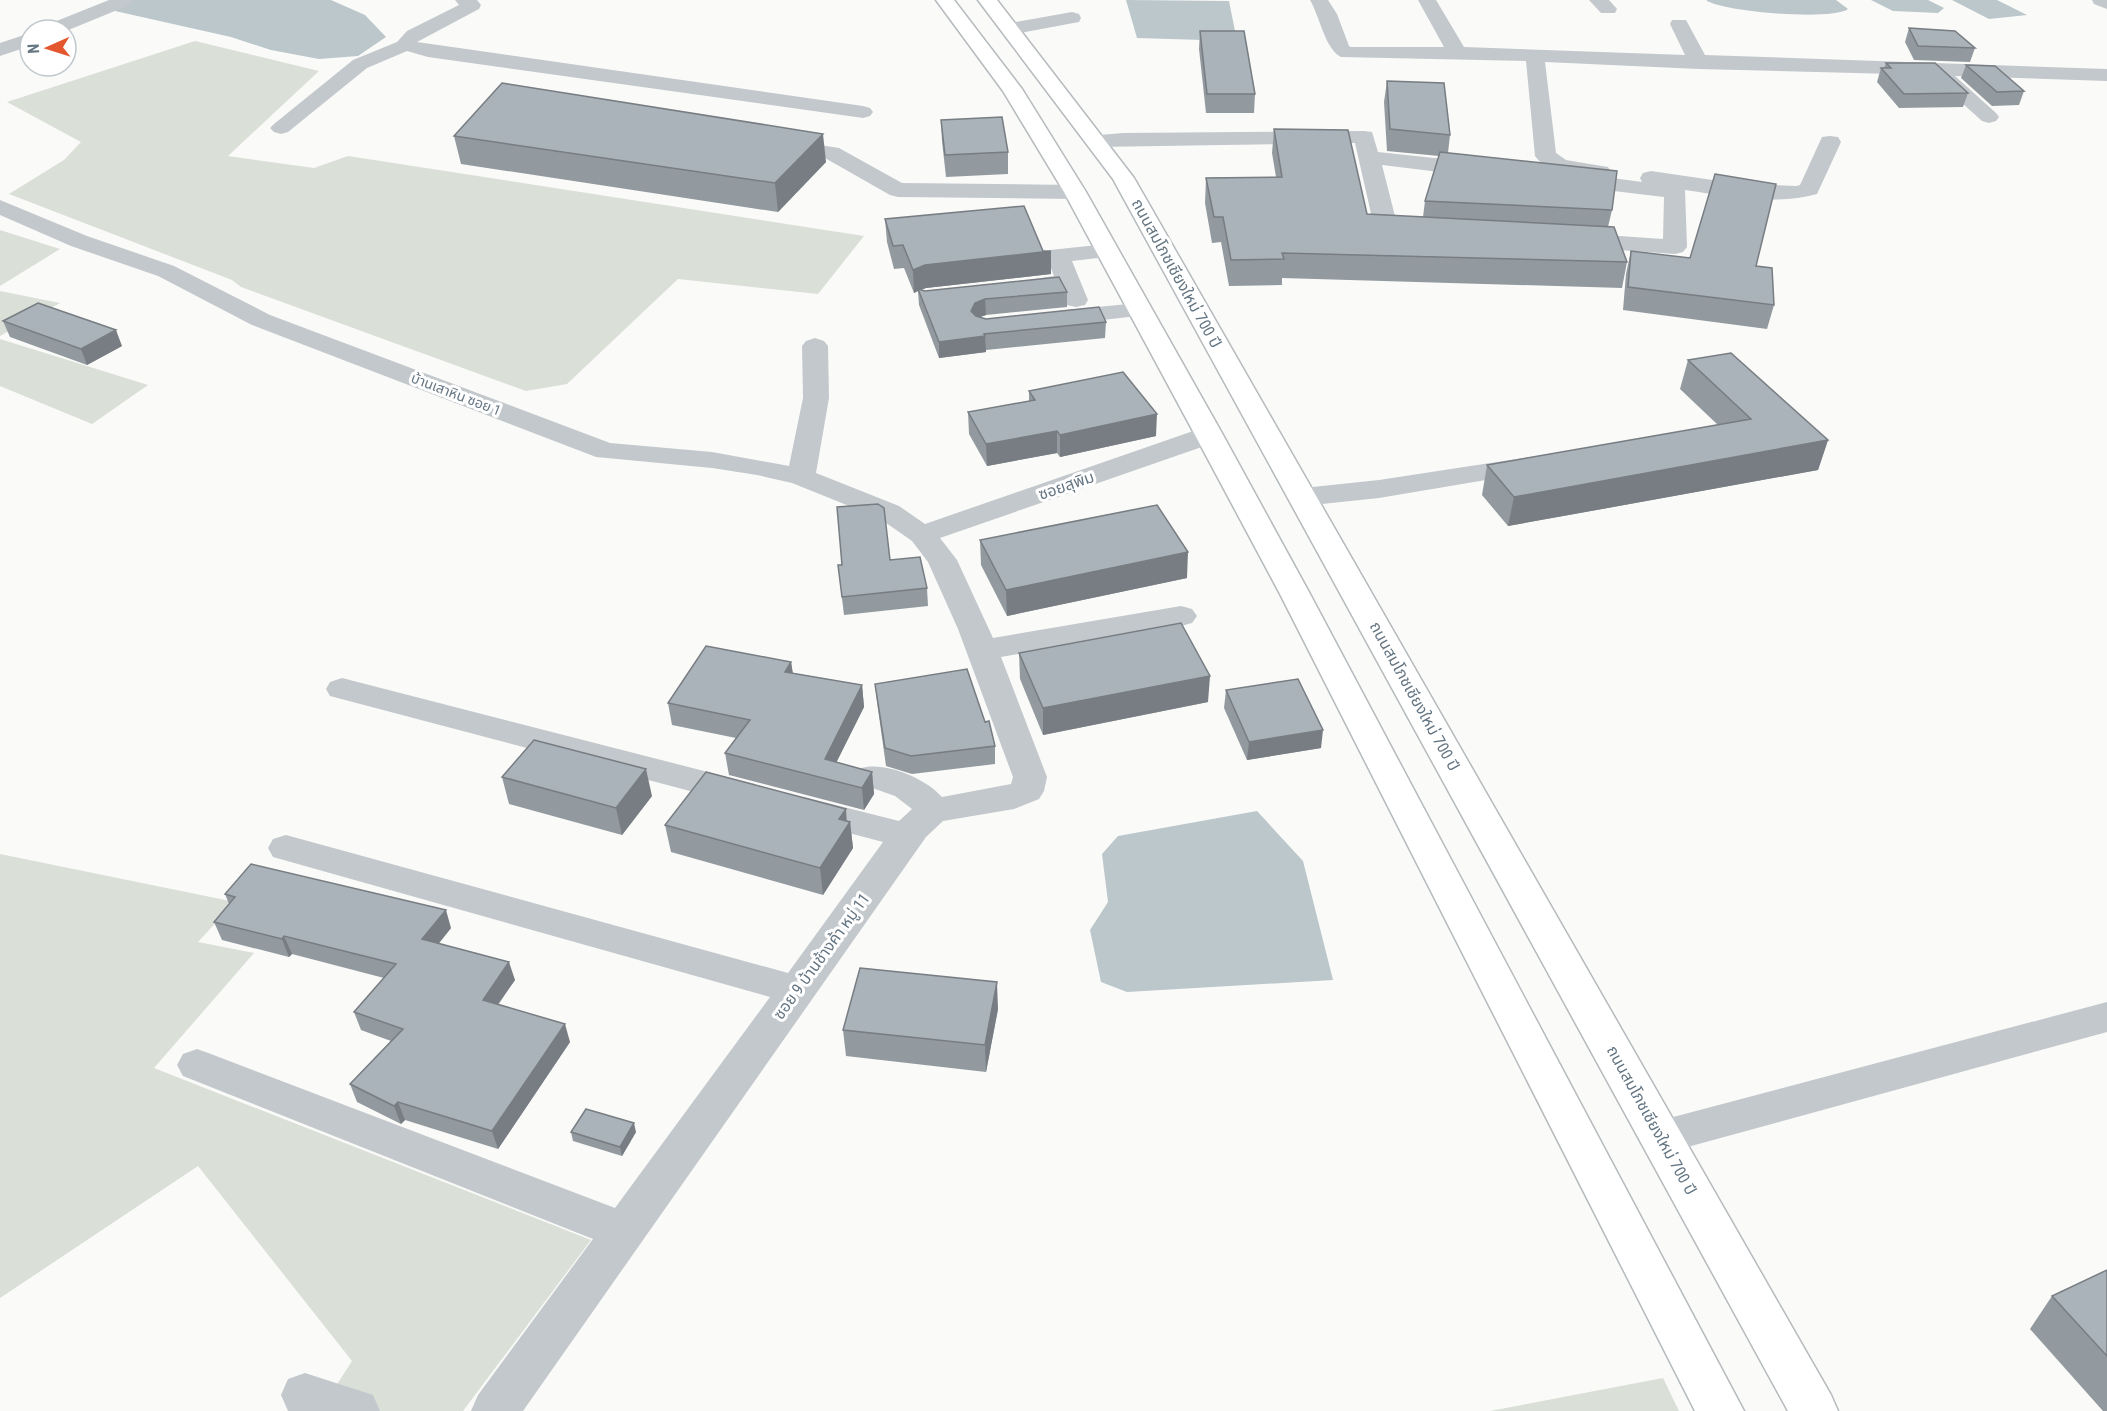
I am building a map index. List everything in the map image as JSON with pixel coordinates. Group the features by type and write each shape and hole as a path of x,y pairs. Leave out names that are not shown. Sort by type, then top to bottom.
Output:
{"main road":[{"path":"945,0 1012,89 1075,192 1138,310 1209,435 1720,1411"},
{"name":"ถนนสมโภชเชียงใหม่ 700 ปี","path":"987,0 1123,178 1814,1411"}],"street":[{"path":"78,19 124,0"},
{"path":"1318,0 1328,14 1340,49 1348,53 1457,53 1699,63 2107,75"},
{"path":"1427,0 1457,53"},
{"path":"2101,0 2107,3"},
{"path":"406,45 407,40 414,34 468,2"},
{"path":"1010,29 1072,18"},
{"path":"1679,24 1699,63"},
{"path":"0,50 18,43"},
{"path":"281,128 360,64 406,45 428,51 863,112"},
{"path":"1535,56 1546,156 1560,165 1771,192 1803,193 1809,189 1830,142"},
{"path":"1936,69 1989,117"},
{"path":"1096,141 1201,137 1364,137 1387,231 1434,233"},
{"path":"761,142 831,153 898,190 1075,192"},
{"path":"1368,157 1498,172"},
{"path":"1533,176 1675,192 1675,247 1551,239"},
{"name":"บ้านเสาหิน ซอย 1","path":"0,207 79,240 166,271 261,320 606,451 712,460 801,477 888,512 922,535"},
{"path":"1083,316 1058,255 1107,251"},
{"path":"998,290 1069,282"},
{"path":"1029,321 1138,310"},
{"path":"801,477 816,398 815,346"},
{"name":"ซอยสุพิม","path":"922,535 1209,435"},
{"path":"1303,497 1379,489 1559,461"},
{"path":"342,689 920,824 1014,797 1027,791 1030,777 982,650 942,560 922,535"},
{"path":"982,650 1181,616"},
{"path":"873,776 912,788 924,797 920,824"},
{"name":"ซอย 9 บ้านช้างค้า หมู่ 11","path":"495,1411 797,990 920,824"},
{"path":"286,848 797,990"},
{"path":"1662,1137 2107,1017"},
{"path":"197,1065 623,1232"},
{"path":"305,1395 356,1411"}],"shaded area":[{"path":"131,0 331,0 365,15 386,37 358,56 319,59 271,50 231,37 115,11"},
{"path":"1126,0 1229,1 1237,41 1137,38"},
{"path":"1706,0 1836,0 1848,9 1838,13 1777,14 1733,8"},
{"path":"1871,0 1928,0 1944,8 1938,13 1893,11"},
{"path":"1952,0 1997,0 2027,15 1989,19"},
{"path":"195,41 319,71 228,156 314,168 348,156 864,236 818,294 678,279 567,384 526,391 241,287 232,280 9,194 64,160 81,142 7,102"},
{"path":"0,230 60,249 0,286"},
{"path":"0,291 60,303 0,336"},
{"path":"0,339 148,385 92,424 0,386"},
{"path":"1257,811 1303,861 1333,980 1127,992 1101,982 1090,930 1108,902 1102,854 1118,836"},
{"path":"0,854 235,902 198,942 254,953 154,1068 591,1240 463,1411 320,1411 352,1361 198,1166 0,1298"},
{"path":"1663,1378 1679,1411 1490,1411"}],"building":[{"path":"1909,28 1955,31 1975,48 1918,46"},
{"path":"1200,31 1244,31 1255,94 1207,94"},
{"path":"1886,63 1935,63 1968,93 1904,94 1881,68 1891,68"},
{"path":"1966,65 1995,66 2024,91 1997,92"},
{"path":"1387,81 1444,83 1450,135 1390,129"},
{"path":"502,83 823,134 775,183 454,136"},
{"path":"1002,117 1008,152 945,155 941,120"},
{"path":"1274,129 1348,130 1367,214 1614,227 1627,262 1282,253 1284,259 1231,260 1223,217 1214,217 1206,178 1282,177"},
{"path":"1440,152 1617,171 1612,210 1425,201"},
{"path":"1715,174 1776,184 1756,266 1772,268 1774,305 1628,287 1631,251 1690,258"},
{"path":"1024,206 1043,251 1051,251 925,265 913,270 903,245 893,246 885,219"},
{"path":"1059,277 1067,292 985,299 975,303 971,311 976,316 986,319 1099,307 1106,322 984,334 985,336 939,342 918,289 925,291"},
{"path":"38,303 116,330 81,349 3,321"},
{"path":"1731,353 1828,440 1514,497 1487,465 1751,419 1688,360"},
{"path":"1123,372 1157,414 1060,435 1057,431 986,444 968,412 1035,400 1029,391"},
{"path":"878,504 884,508 890,560 920,557 927,588 842,597 838,565 842,565 837,507"},
{"path":"1157,505 1188,552 1006,590 980,540"},
{"path":"1181,623 1210,676 1043,708 1019,653"},
{"path":"706,646 791,662 785,672 862,685 825,759 872,772 862,788 725,753 750,720 668,703"},
{"path":"967,669 985,722 989,721 995,746 911,756 885,748 875,684"},
{"path":"1298,679 1323,730 1249,742 1226,690"},
{"path":"534,740 646,769 616,808 502,777"},
{"path":"706,772 846,809 839,819 850,822 820,868 665,825"},
{"path":"251,864 446,910 422,939 509,962 483,1000 565,1024 492,1131 398,1102 394,1106 350,1084 403,1029 354,1012 396,964 284,936 282,939 214,922 235,897 225,894"},
{"path":"860,968 997,982 985,1045 843,1030"},
{"path":"586,1109 634,1123 620,1147 571,1132"},
{"path":"2107,1270 2107,1356 2052,1296"}]}
